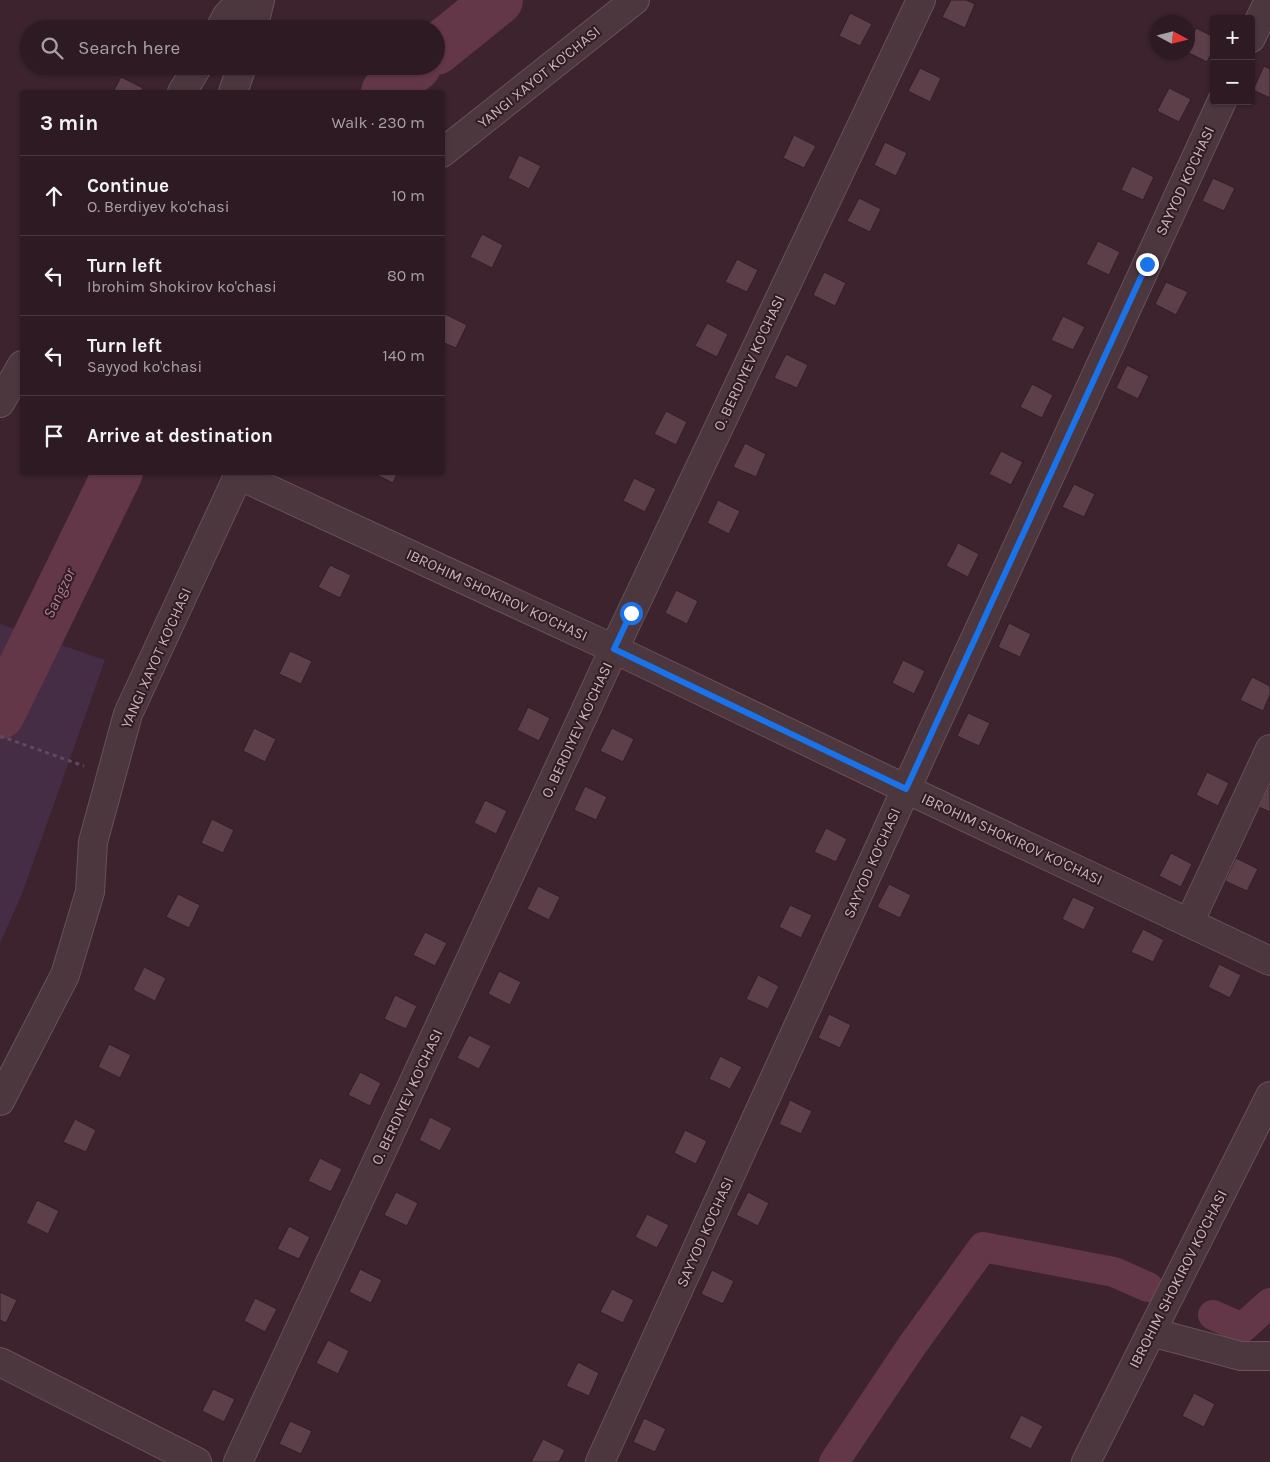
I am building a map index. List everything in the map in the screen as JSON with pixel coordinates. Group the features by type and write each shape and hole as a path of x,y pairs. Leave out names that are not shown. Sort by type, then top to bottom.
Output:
{"street":[{"path":"225,20 241,0"},
{"path":"255,20 260,0"},
{"name":"YANGI XAYOT KO'CHASI","path":"445,151 635,0"},
{"name":"O. BERDIYEV KO'CHASI","path":"238,1462 614,649 921,0"},
{"path":"1255,30 1269,0"},
{"path":"183,90 192,75"},
{"path":"234,90 239,75"},
{"name":"SAYYOD KO'CHASI","path":"600,1462 1220,105"},
{"path":"0,403 20,368"},
{"name":"YANGI XAYOT KO'CHASI","path":"0,1101 66,975 90,892 93,842 128,714 238,475"},
{"name":"IBROHIM SHOKIROV KO'CHASI","path":"243,475 1270,961"},
{"path":"1188,923 1270,749"},
{"name":"IBROHIM SHOKIROV KO'CHASI","path":"1086,1462 1270,1096"},
{"path":"1151,1332 1242,1356 1270,1356"},
{"path":"0,1362 197,1462"}],"path":[{"path":"0,736 111,776"}],"shaded area":[{"path":"0,624 105,660 22,894 0,943"}],"building":[{"path":"951,0 966,0 975,4 965,28 942,17"},
{"path":"850,13 872,24 860,46 839,36"},
{"path":"1196,28 1210,35 1210,56 1207,62 1195,56"},
{"path":"1264,66 1270,69 1270,98 1255,91 1255,86"},
{"path":"920,68 941,78 930,102 908,91"},
{"path":"121,77 143,88 142,90 114,90"},
{"path":"1169,88 1191,99 1179,122 1157,111"},
{"path":"794,135 816,146 804,168 783,158"},
{"path":"885,142 907,153 896,176 874,165"},
{"path":"519,155 541,166 529,189 508,178"},
{"path":"1132,166 1154,177 1143,200 1121,190"},
{"path":"1213,178 1235,188 1224,211 1202,201"},
{"path":"859,198 881,209 870,232 847,221"},
{"path":"482,234 503,245 492,268 470,257"},
{"path":"1098,241 1120,252 1109,275 1086,264"},
{"path":"737,259 758,270 747,292 725,282"},
{"path":"824,272 846,283 835,306 813,295"},
{"path":"1166,282 1188,292 1176,315 1155,304"},
{"path":"445,314 467,325 456,348 445,343"},
{"path":"1063,316 1085,327 1073,350 1051,340"},
{"path":"707,323 728,334 717,357 695,346"},
{"path":"786,354 808,365 797,388 774,378"},
{"path":"1127,365 1149,376 1138,399 1116,388"},
{"path":"1032,384 1053,395 1042,418 1020,407"},
{"path":"666,411 687,422 676,445 654,434"},
{"path":"745,443 766,454 756,477 733,467"},
{"path":"1001,451 1023,462 1011,485 989,474"},
{"path":"377,475 397,475 393,483"},
{"path":"634,478 656,489 645,512 623,501"},
{"path":"1074,484 1095,494 1084,517 1062,507"},
{"path":"718,500 740,511 729,534 707,523"},
{"path":"958,543 979,554 968,577 946,566"},
{"path":"330,565 351,575 340,598 318,587"},
{"path":"676,590 698,601 687,624 665,613"},
{"path":"1009,623 1031,634 1020,657 998,647"},
{"path":"290,651 312,661 301,684 279,674"},
{"path":"903,660 925,671 914,694 892,683"},
{"path":"1252,677 1270,686 1270,695 1263,711 1240,700"},
{"path":"528,707 550,718 539,741 517,730"},
{"path":"968,713 990,723 979,746 957,736"},
{"path":"254,728 276,739 265,762 243,751"},
{"path":"612,728 634,739 623,762 600,751"},
{"path":"1207,772 1229,783 1218,806 1196,795"},
{"path":"1270,784 1270,812 1259,807"},
{"path":"585,786 607,797 596,820 574,810"},
{"path":"485,800 507,811 496,834 474,823"},
{"path":"212,819 234,830 223,853 201,843"},
{"path":"826,828 847,839 836,862 814,852"},
{"path":"1171,853 1192,864 1181,887 1159,876"},
{"path":"1236,858 1258,869 1247,891 1225,881"},
{"path":"889,884 911,895 900,918 877,907"},
{"path":"538,886 560,897 549,920 527,909"},
{"path":"178,894 200,905 189,928 166,917"},
{"path":"1073,897 1095,907 1084,930 1062,919"},
{"path":"790,905 812,915 801,938 779,927"},
{"path":"1143,929 1164,940 1153,962 1131,952"},
{"path":"425,932 447,943 435,966 413,955"},
{"path":"1219,964 1241,975 1230,998 1208,987"},
{"path":"144,967 166,978 155,1001 133,990"},
{"path":"499,971 521,982 510,1005 488,994"},
{"path":"758,975 779,986 768,1009 746,999"},
{"path":"395,995 417,1006 406,1029 384,1019"},
{"path":"829,1014 851,1025 840,1048 818,1038"},
{"path":"469,1035 491,1046 479,1069 457,1058"},
{"path":"109,1044 131,1055 120,1078 98,1067"},
{"path":"720,1056 742,1067 730,1089 709,1079"},
{"path":"360,1072 381,1083 370,1106 348,1095"},
{"path":"790,1100 812,1111 801,1134 779,1124"},
{"path":"430,1117 452,1128 440,1151 419,1140"},
{"path":"75,1119 96,1130 86,1152 63,1142"},
{"path":"685,1130 707,1141 696,1164 674,1153"},
{"path":"320,1158 342,1169 331,1192 308,1181"},
{"path":"396,1192 418,1203 407,1226 384,1215"},
{"path":"748,1192 769,1203 758,1226 736,1215"},
{"path":"37,1200 59,1211 48,1234 26,1223"},
{"path":"647,1214 669,1225 657,1248 635,1237"},
{"path":"289,1226 310,1237 299,1259 277,1249"},
{"path":"360,1269 382,1280 371,1303 349,1292"},
{"path":"712,1270 734,1281 723,1304 701,1294"},
{"path":"612,1289 634,1300 623,1323 600,1312"},
{"path":"0,1292 17,1300 6,1323 0,1320"},
{"path":"255,1298 277,1309 265,1332 244,1321"},
{"path":"328,1340 349,1351 338,1374 316,1363"},
{"path":"578,1362 599,1373 589,1396 566,1386"},
{"path":"213,1389 235,1399 224,1422 202,1411"},
{"path":"1194,1393 1215,1404 1204,1427 1182,1416"},
{"path":"1021,1415 1043,1426 1031,1449 1009,1438"},
{"path":"644,1418 666,1429 655,1452 633,1442"},
{"path":"290,1421 312,1431 301,1454 279,1444"},
{"path":"543,1439 565,1450 559,1462 531,1462"}],"waterway":[{"name":"Sangzor","path":"445,43 498,0"},
{"name":"Sangzor","path":"388,90 405,75"},
{"name":"Sangzor","path":"0,714 117,475"},
{"path":"834,1462 911,1347 983,1247 1114,1272 1148,1287"},
{"path":"1213,1315 1242,1328 1270,1303"}],"route":[{"path":"631,613 614,649 906,789 1147,264"}]}
